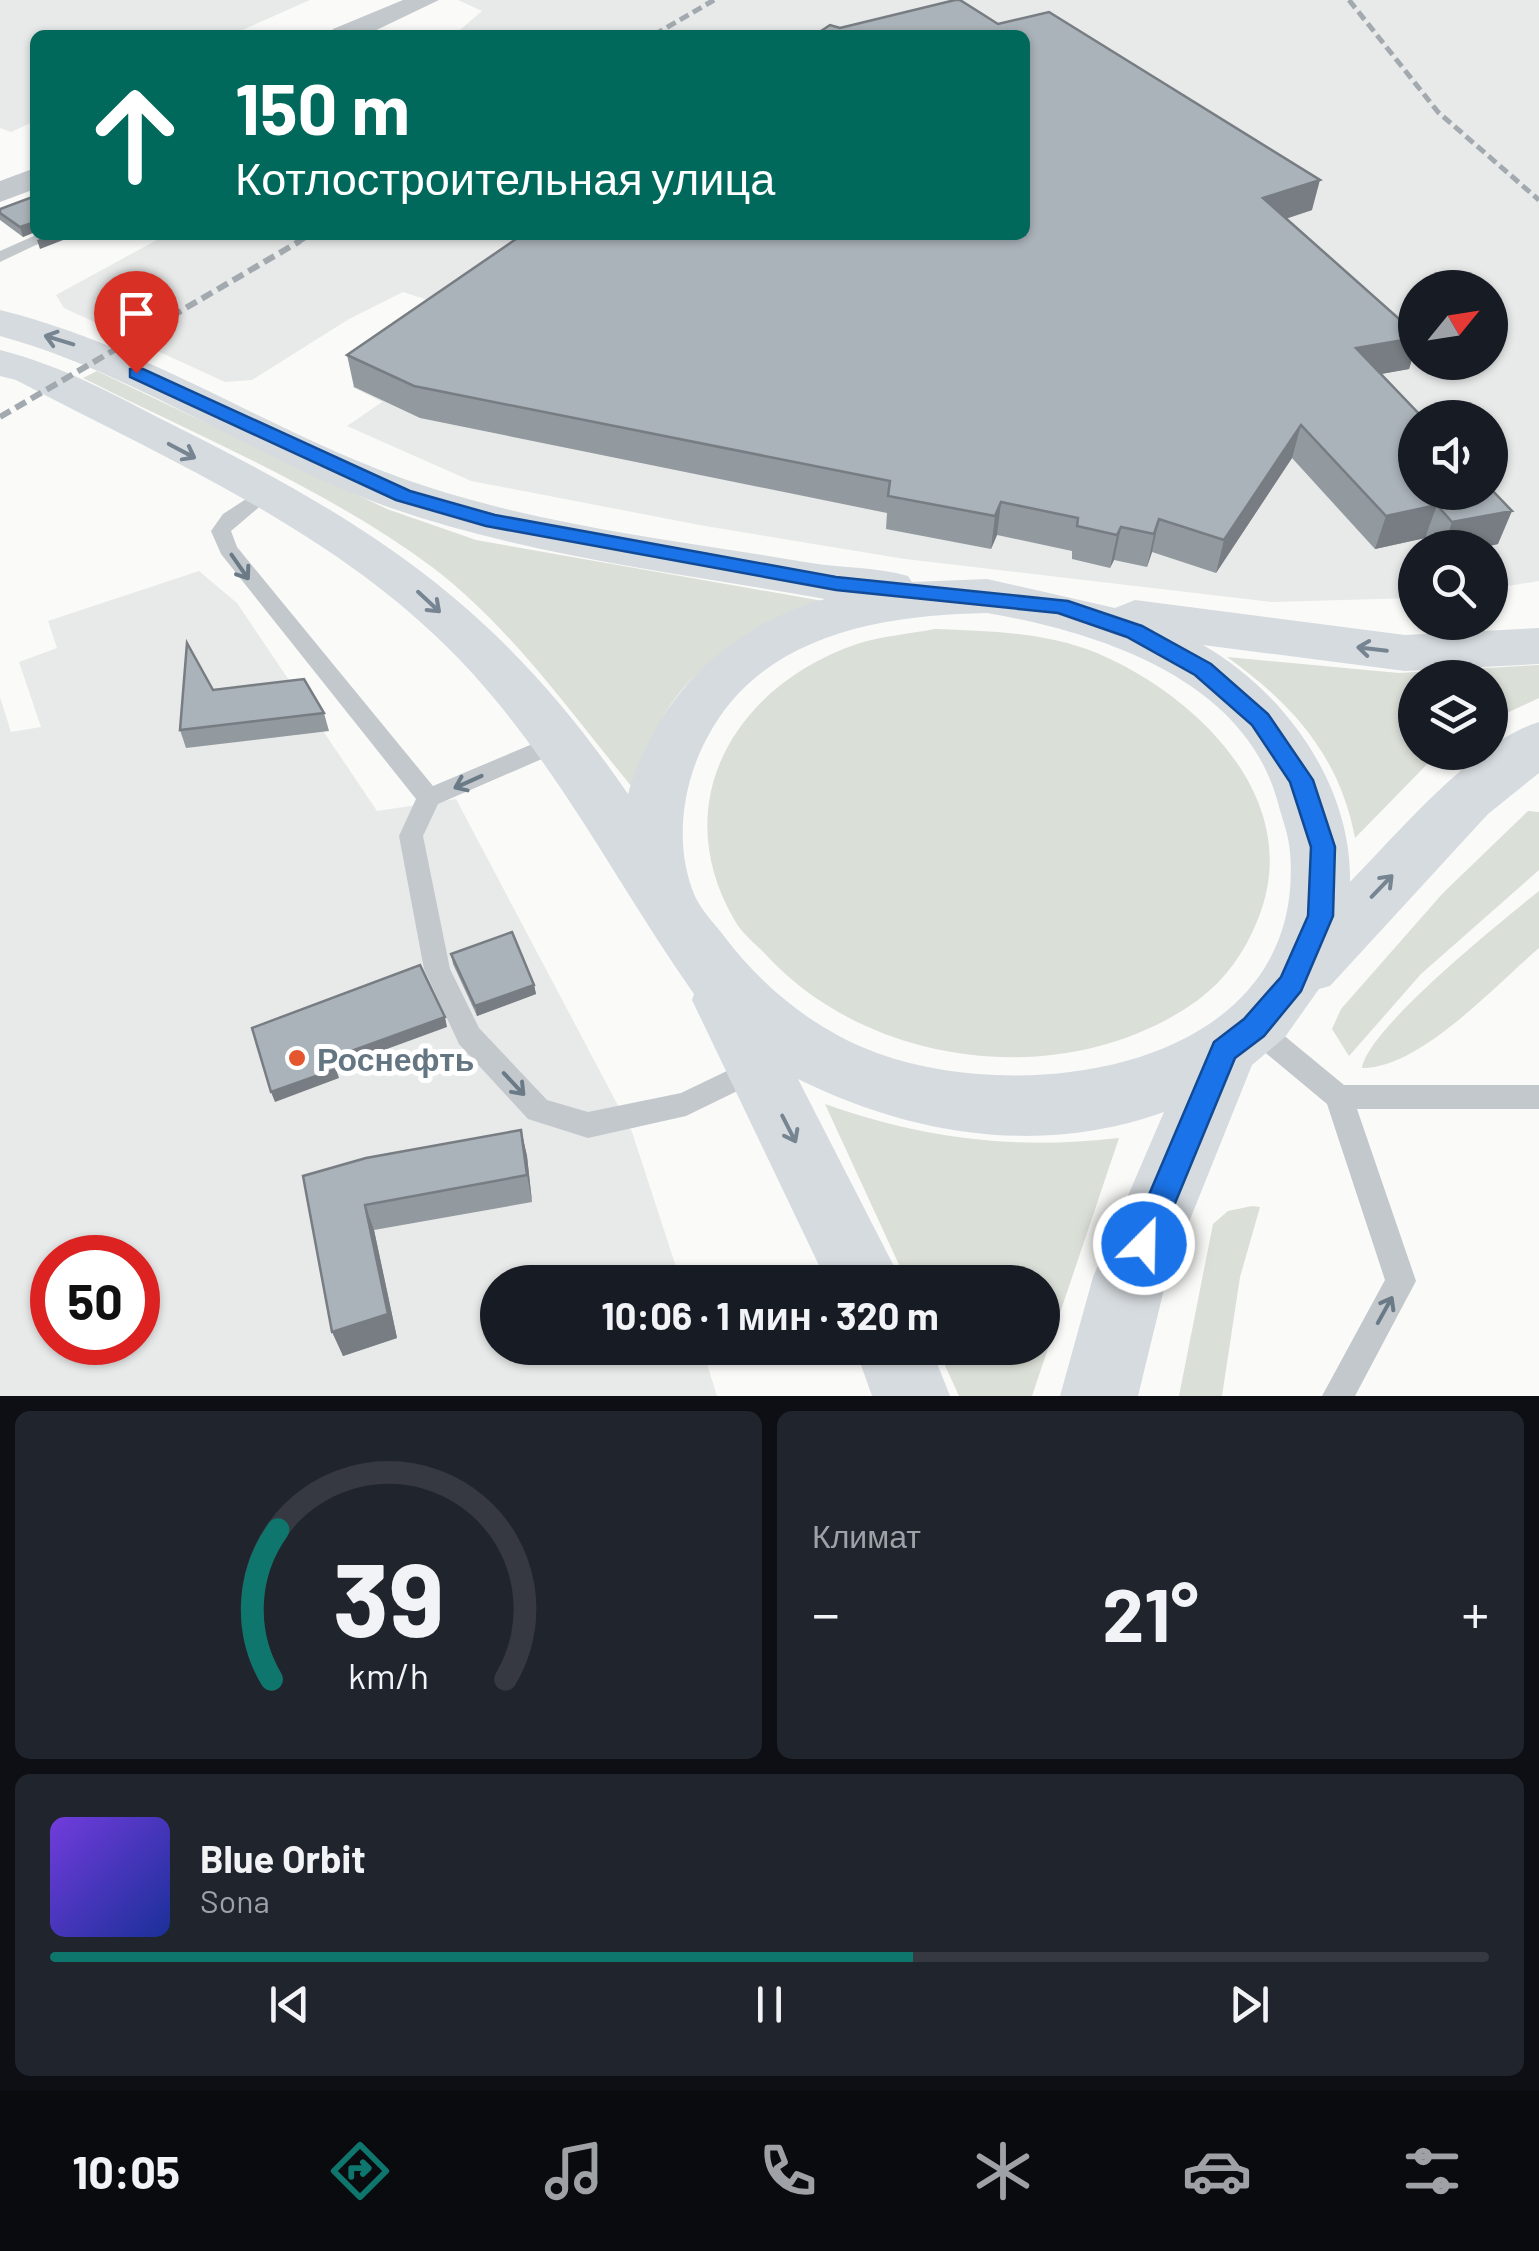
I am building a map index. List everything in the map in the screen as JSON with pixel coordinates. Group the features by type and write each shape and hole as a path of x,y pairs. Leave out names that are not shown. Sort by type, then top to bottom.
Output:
{"main road":[{"path":"1,333 32,372 352,543 410,584 491,659 606,804 714,979 856,1265"},
{"path":"1,333 72,344 403,496 493,521 836,584 988,596 1404,653 1539,646"},
{"path":"664,897 652,823 666,754 704,695 758,648 828,615 905,598 988,596"},
{"path":"1060,606 1134,632 1203,670 1260,720 1301,780 1323,847 1320,916 1257,1021 1130,1277 1099,1396"},
{"path":"714,979 768,1028 836,1068 914,1095 981,1105 1081,1104 1158,1084 1257,1021 1467,799 1539,742"},
{"path":"899,1365 911,1396"}],"street":[{"path":"355,30 426,0"}],"lane":[{"path":"0,257 38,240"},
{"path":"263,494 230,518 222,530 228,549 428,798"},
{"path":"558,743 428,798 412,836 436,968 469,1036 538,1110 588,1126 686,1104 758,1068"},
{"path":"1257,1021 1339,1097 1400,1281 1338,1396"},
{"path":"1339,1097 1539,1098"}],"shaded area":[{"path":"0,0 310,0 242,30 30,30 30,123 11,132 0,128"},
{"path":"458,0 1539,0 1539,581 1508,586 1508,530 1398,530 1398,598 1272,602 905,559 471,481 347,426 382,402 352,387 456,309 403,292 349,319 252,380 225,382 64,308 56,295 157,240 1030,240 1030,30 460,30 482,11"},
{"path":"97,371 387,509 476,540 823,601 728,652 700,672 677,696 659,725 632,787 513,643 432,567 306,488 83,378"},
{"path":"199,571 237,603 377,811 456,799 632,1132 675,1265 480,1265 480,1365 707,1365 717,1396 0,1396 0,697 11,732 41,727 19,662 57,648 48,621"},
{"path":"935,629 1037,637 1097,653 1172,696 1205,725 1233,758 1255,794 1267,834 1269,875 1258,919 1247,943 1226,974 1198,1000 1147,1029 1092,1048 1034,1057 975,1055 916,1044 861,1024 811,994 738,926 715,877 708,833 711,792 724,753 747,718 777,688 814,663 866,641"},
{"path":"1227,657 1398,673 1398,770 1421,770 1355,838 1338,782 1325,758 1293,714"},
{"path":"1539,665 1539,698 1508,713 1508,667"},
{"path":"1528,811 1539,812 1539,870 1421,974 1349,1056 1332,1029 1341,1009 1443,893"},
{"path":"1539,891 1539,948 1432,1040 1384,1065 1362,1068 1370,1050 1411,1002"},
{"path":"825,1104 898,1126 970,1139 1043,1143 1119,1138 1060,1313 1060,1265 899,1265"},
{"path":"1260,1207 1240,1277 1222,1396 1179,1396 1213,1224 1228,1211"},
{"path":"945,1365 1042,1365 1032,1396 959,1396"}],"building":[{"path":"955,0 998,24 1049,12 1320,180 1263,198 1398,318 1398,341 1356,348 1406,400 1398,400 1398,510 1414,510 1386,516 1301,425 1224,540 1159,519 1154,534 1121,527 1117,535 1077,526 1078,518 1001,502 995,516 888,496 890,481 414,386 347,355 515,240 1030,240 1030,30 822,30 830,25 840,28"},
{"path":"30,198 30,224 20,227 0,209"},
{"path":"1508,507 1512,511 1452,522 1441,510 1508,510"},
{"path":"187,643 213,690 304,679 324,713 180,730"},
{"path":"512,932 534,985 475,1006 451,954"},
{"path":"420,965 445,1017 332,1058 336,1069 271,1092 252,1028"},
{"path":"521,1130 527,1175 365,1205 388,1314 332,1332 303,1176 366,1158"}],"railway":[{"path":"663,30 714,0"},
{"path":"1349,0 1438,112 1539,200"},
{"path":"296,243 301,240"},
{"path":"0,417 300,241"}],"place":[{"name":"Роснефть","path":"297,1058"}],"route":[{"path":"136,373 403,496 493,521 836,584 1060,606 1134,632 1203,670 1260,720 1301,780 1323,847 1320,916 1292,984 1254,1028 1224,1051 1144,1244"}]}
